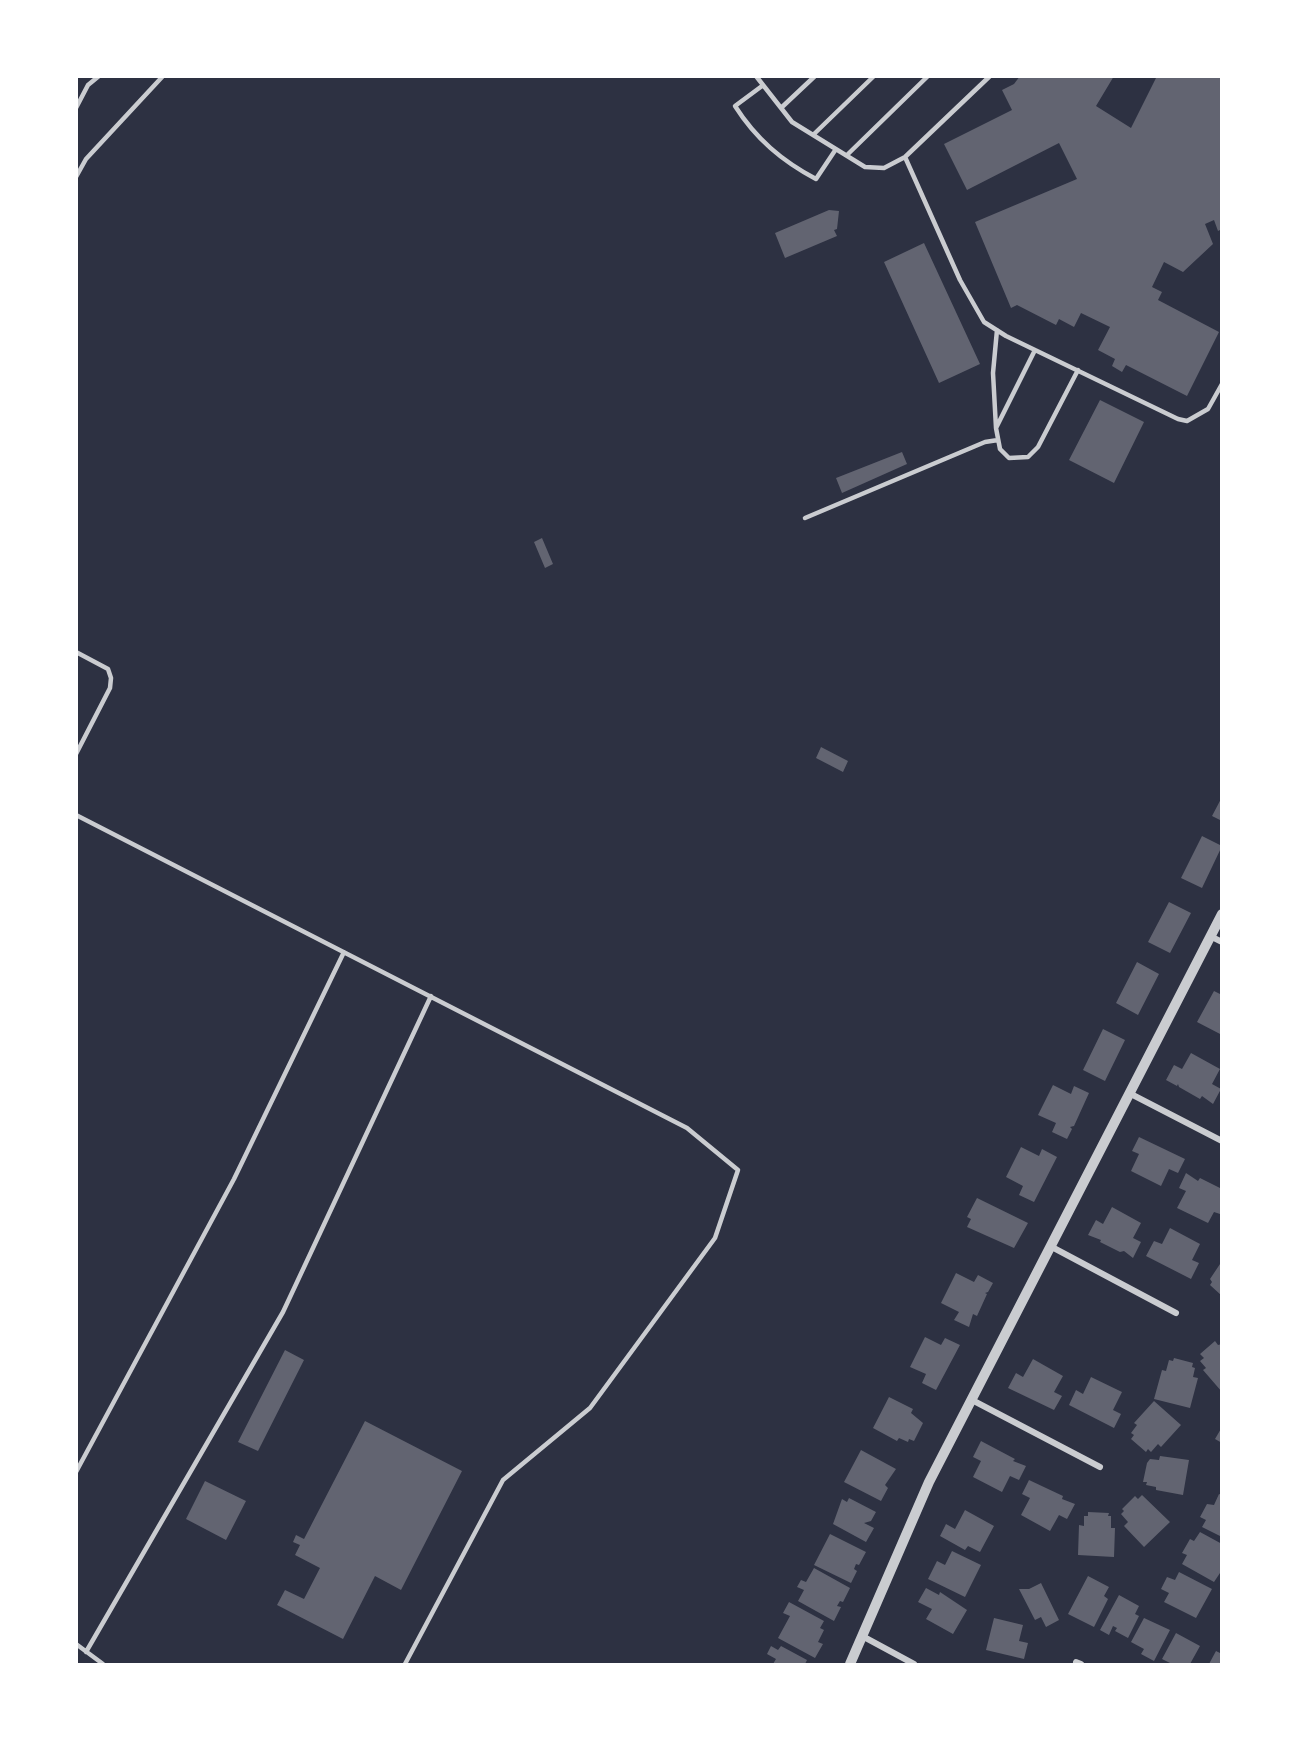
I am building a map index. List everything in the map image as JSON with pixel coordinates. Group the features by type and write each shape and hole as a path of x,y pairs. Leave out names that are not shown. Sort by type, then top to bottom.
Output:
{"street":[{"path":"850,1665 929,1482 1221,914"},
{"path":"1210,936 1221,942"},
{"path":"1130,1092 1221,1141"},
{"path":"1050,1246 1176,1313"},
{"path":"972,1400 1100,1467"},
{"path":"864,1637 914,1665"}],"lane":[{"path":"76,108 88,85 99,76"},
{"path":"76,177 86,159 164,76"},
{"path":"756,76 792,122 865,167 884,168 905,157 990,76"},
{"path":"781,108 815,76"},
{"path":"813,135 874,76"},
{"path":"847,155 928,76"},
{"path":"762,86 735,106 748,127 784,161 816,179 836,149"},
{"path":"905,157 960,280 984,322 1035,350 1187,421 1208,409 1221,384"},
{"path":"997,330 993,373 996,428 1000,449 1009,458 1028,458 1038,447 1078,370"},
{"path":"996,428 1035,350"},
{"path":"805,518 985,442 998,440"},
{"path":"76,652 108,669 111,678 110,688 76,754"},
{"path":"76,815 687,1128 738,1170 715,1238 590,1408 503,1480 405,1665"},
{"path":"76,1472 234,1179 344,951"},
{"path":"86,1652 283,1312 431,996"},
{"path":"76,1644 103,1665"}],"building":[{"path":"1020,76 1114,76 1096,106 1131,128 1157,76 1222,76 1222,229 1218,231 1214,220 1205,224 1213,244 1183,272 1164,262 1152,287 1162,292 1158,300 1219,332 1187,396 1126,365 1122,372 1112,366 1115,359 1098,350 1110,327 1081,313 1074,327 1059,319 1056,325 1017,305 1011,308 975,222 1077,179 1059,143 967,190 944,144 1012,110 1002,90 1014,84"},
{"path":"829,210 839,211 837,229 834,230 837,236 785,258 775,233"},
{"path":"924,243 980,364 939,383 884,262"},
{"path":"1100,400 1144,422 1114,483 1069,460"},
{"path":"902,452 907,464 842,493 836,478"},
{"path":"542,538 553,564 545,568 534,542"},
{"path":"821,747 848,761 843,772 816,758"},
{"path":"1222,797 1222,821 1212,816"},
{"path":"1202,836 1222,846 1202,888 1181,878"},
{"path":"1169,902 1191,913 1170,953 1148,942"},
{"path":"1137,962 1159,974 1138,1015 1116,1003"},
{"path":"1214,991 1222,995 1222,1035 1197,1022"},
{"path":"1103,1029 1125,1040 1105,1081 1083,1070"},
{"path":"1191,1053 1220,1069 1212,1084 1221,1089 1213,1104 1202,1096 1200,1099 1179,1087 1178,1084 1177,1086 1166,1080 1174,1065 1182,1069"},
{"path":"1053,1085 1071,1094 1074,1086 1089,1093 1074,1126 1070,1127 1072,1129 1067,1139 1052,1132 1056,1123 1038,1115"},
{"path":"1139,1137 1185,1159 1178,1173 1169,1169 1161,1186 1131,1171 1139,1154 1132,1151"},
{"path":"1021,1147 1039,1156 1042,1149 1057,1157 1034,1202 1019,1195 1023,1186 1006,1177"},
{"path":"1186,1173 1198,1181 1200,1178 1220,1188 1222,1211 1220,1214 1214,1212 1208,1223 1177,1208 1186,1191 1179,1188"},
{"path":"977,1198 1028,1223 1014,1248 967,1227 971,1219 967,1217"},
{"path":"1112,1207 1141,1223 1133,1238 1141,1242 1133,1258 1124,1251 1120,1252 1088,1235 1096,1220 1103,1224"},
{"path":"1170,1228 1200,1244 1192,1260 1199,1263 1191,1279 1146,1256 1154,1241 1162,1244"},
{"path":"1222,1261 1222,1296 1210,1285 1212,1282 1210,1279"},
{"path":"956,1273 974,1282 978,1275 993,1283 985,1293 987,1294 977,1316 973,1314 969,1327 954,1320 959,1312 941,1303"},
{"path":"925,1337 941,1345 945,1338 960,1345 936,1390 922,1383 926,1374 910,1367"},
{"path":"1215,1341 1218,1345 1222,1344 1222,1392 1203,1370 1206,1368 1200,1361 1204,1358 1200,1354"},
{"path":"285,1350 304,1360 258,1451 238,1442"},
{"path":"1174,1358 1193,1363 1192,1367 1195,1368 1193,1377 1198,1378 1190,1408 1154,1399 1162,1370 1166,1371 1169,1360 1173,1361"},
{"path":"1033,1359 1063,1376 1054,1392 1062,1396 1054,1410 1008,1388 1016,1373 1023,1377"},
{"path":"1091,1377 1122,1392 1113,1410 1121,1414 1114,1428 1069,1405 1076,1390 1083,1394"},
{"path":"889,1397 913,1409 911,1413 923,1423 914,1441 909,1439 908,1442 899,1438 897,1441 873,1428"},
{"path":"1154,1401 1181,1425 1161,1447 1158,1444 1151,1452 1148,1449 1146,1452 1131,1439 1134,1435 1131,1433 1137,1425 1134,1423"},
{"path":"365,1421 462,1471 401,1590 375,1576 343,1639 277,1605 285,1590 304,1599 320,1568 295,1555 300,1545 293,1542 296,1535 304,1539"},
{"path":"1222,1427 1222,1443 1215,1439"},
{"path":"981,1441 1015,1459 1013,1461 1026,1466 1019,1480 1010,1476 1002,1492 973,1477 981,1461 973,1457"},
{"path":"861,1450 896,1469 885,1485 888,1488 881,1501 844,1482"},
{"path":"1160,1456 1189,1460 1183,1495 1156,1490 1156,1487 1143,1482 1147,1463 1150,1459 1159,1460"},
{"path":"1029,1480 1075,1504 1067,1519 1059,1515 1050,1531 1021,1515 1030,1498 1022,1494"},
{"path":"205,1481 246,1501 226,1540 186,1519"},
{"path":"1219,1494 1222,1495 1222,1537 1202,1527 1206,1520 1200,1517 1207,1504 1214,1505"},
{"path":"1142,1495 1170,1522 1144,1547 1124,1526 1128,1522 1121,1514 1124,1511 1122,1509 1135,1496 1138,1499"},
{"path":"849,1498 876,1512 871,1521 864,1523 874,1528 866,1542 833,1524 842,1499 847,1502"},
{"path":"965,1510 994,1526 980,1552 968,1546 965,1550 940,1536 946,1524 955,1529"},
{"path":"1088,1512 1109,1513 1108,1516 1111,1516 1111,1528 1115,1528 1114,1557 1078,1555 1079,1525 1084,1526 1084,1516 1088,1516"},
{"path":"1200,1532 1222,1544 1222,1570 1214,1582 1182,1564 1187,1555 1182,1553 1190,1539 1194,1541"},
{"path":"830,1534 866,1552 859,1565 856,1564 854,1569 857,1571 851,1583 814,1565"},
{"path":"952,1551 981,1565 965,1597 928,1579 937,1561 945,1565"},
{"path":"814,1568 850,1588 843,1602 840,1601 837,1606 841,1607 834,1621 798,1601 804,1590 797,1587 801,1580 806,1582"},
{"path":"1179,1572 1212,1589 1196,1618 1164,1602 1169,1593 1161,1589 1167,1577 1175,1580"},
{"path":"1088,1576 1109,1587 1104,1596 1108,1599 1094,1627 1068,1614"},
{"path":"1041,1583 1059,1620 1046,1627 1041,1617 1035,1620 1019,1589 1029,1589"},
{"path":"926,1588 939,1595 940,1592 967,1610 953,1634 926,1619 932,1609 918,1602"},
{"path":"1119,1595 1139,1606 1135,1614 1139,1616 1128,1638 1115,1631 1117,1628 1113,1626 1109,1635 1100,1630"},
{"path":"789,1602 824,1621 820,1628 824,1630 818,1642 823,1644 815,1658 778,1638 790,1616 783,1613"},
{"path":"994,1618 1023,1625 1019,1641 1028,1643 1024,1659 986,1650"},
{"path":"1144,1618 1170,1630 1154,1661 1141,1654 1144,1649 1131,1642"},
{"path":"1176,1633 1200,1646 1190,1664 1172,1664 1162,1659"},
{"path":"771,1646 778,1650 781,1646 807,1660 805,1664 773,1664 776,1659 767,1654"},
{"path":"1216,1651 1222,1654 1222,1664 1209,1664"}]}
